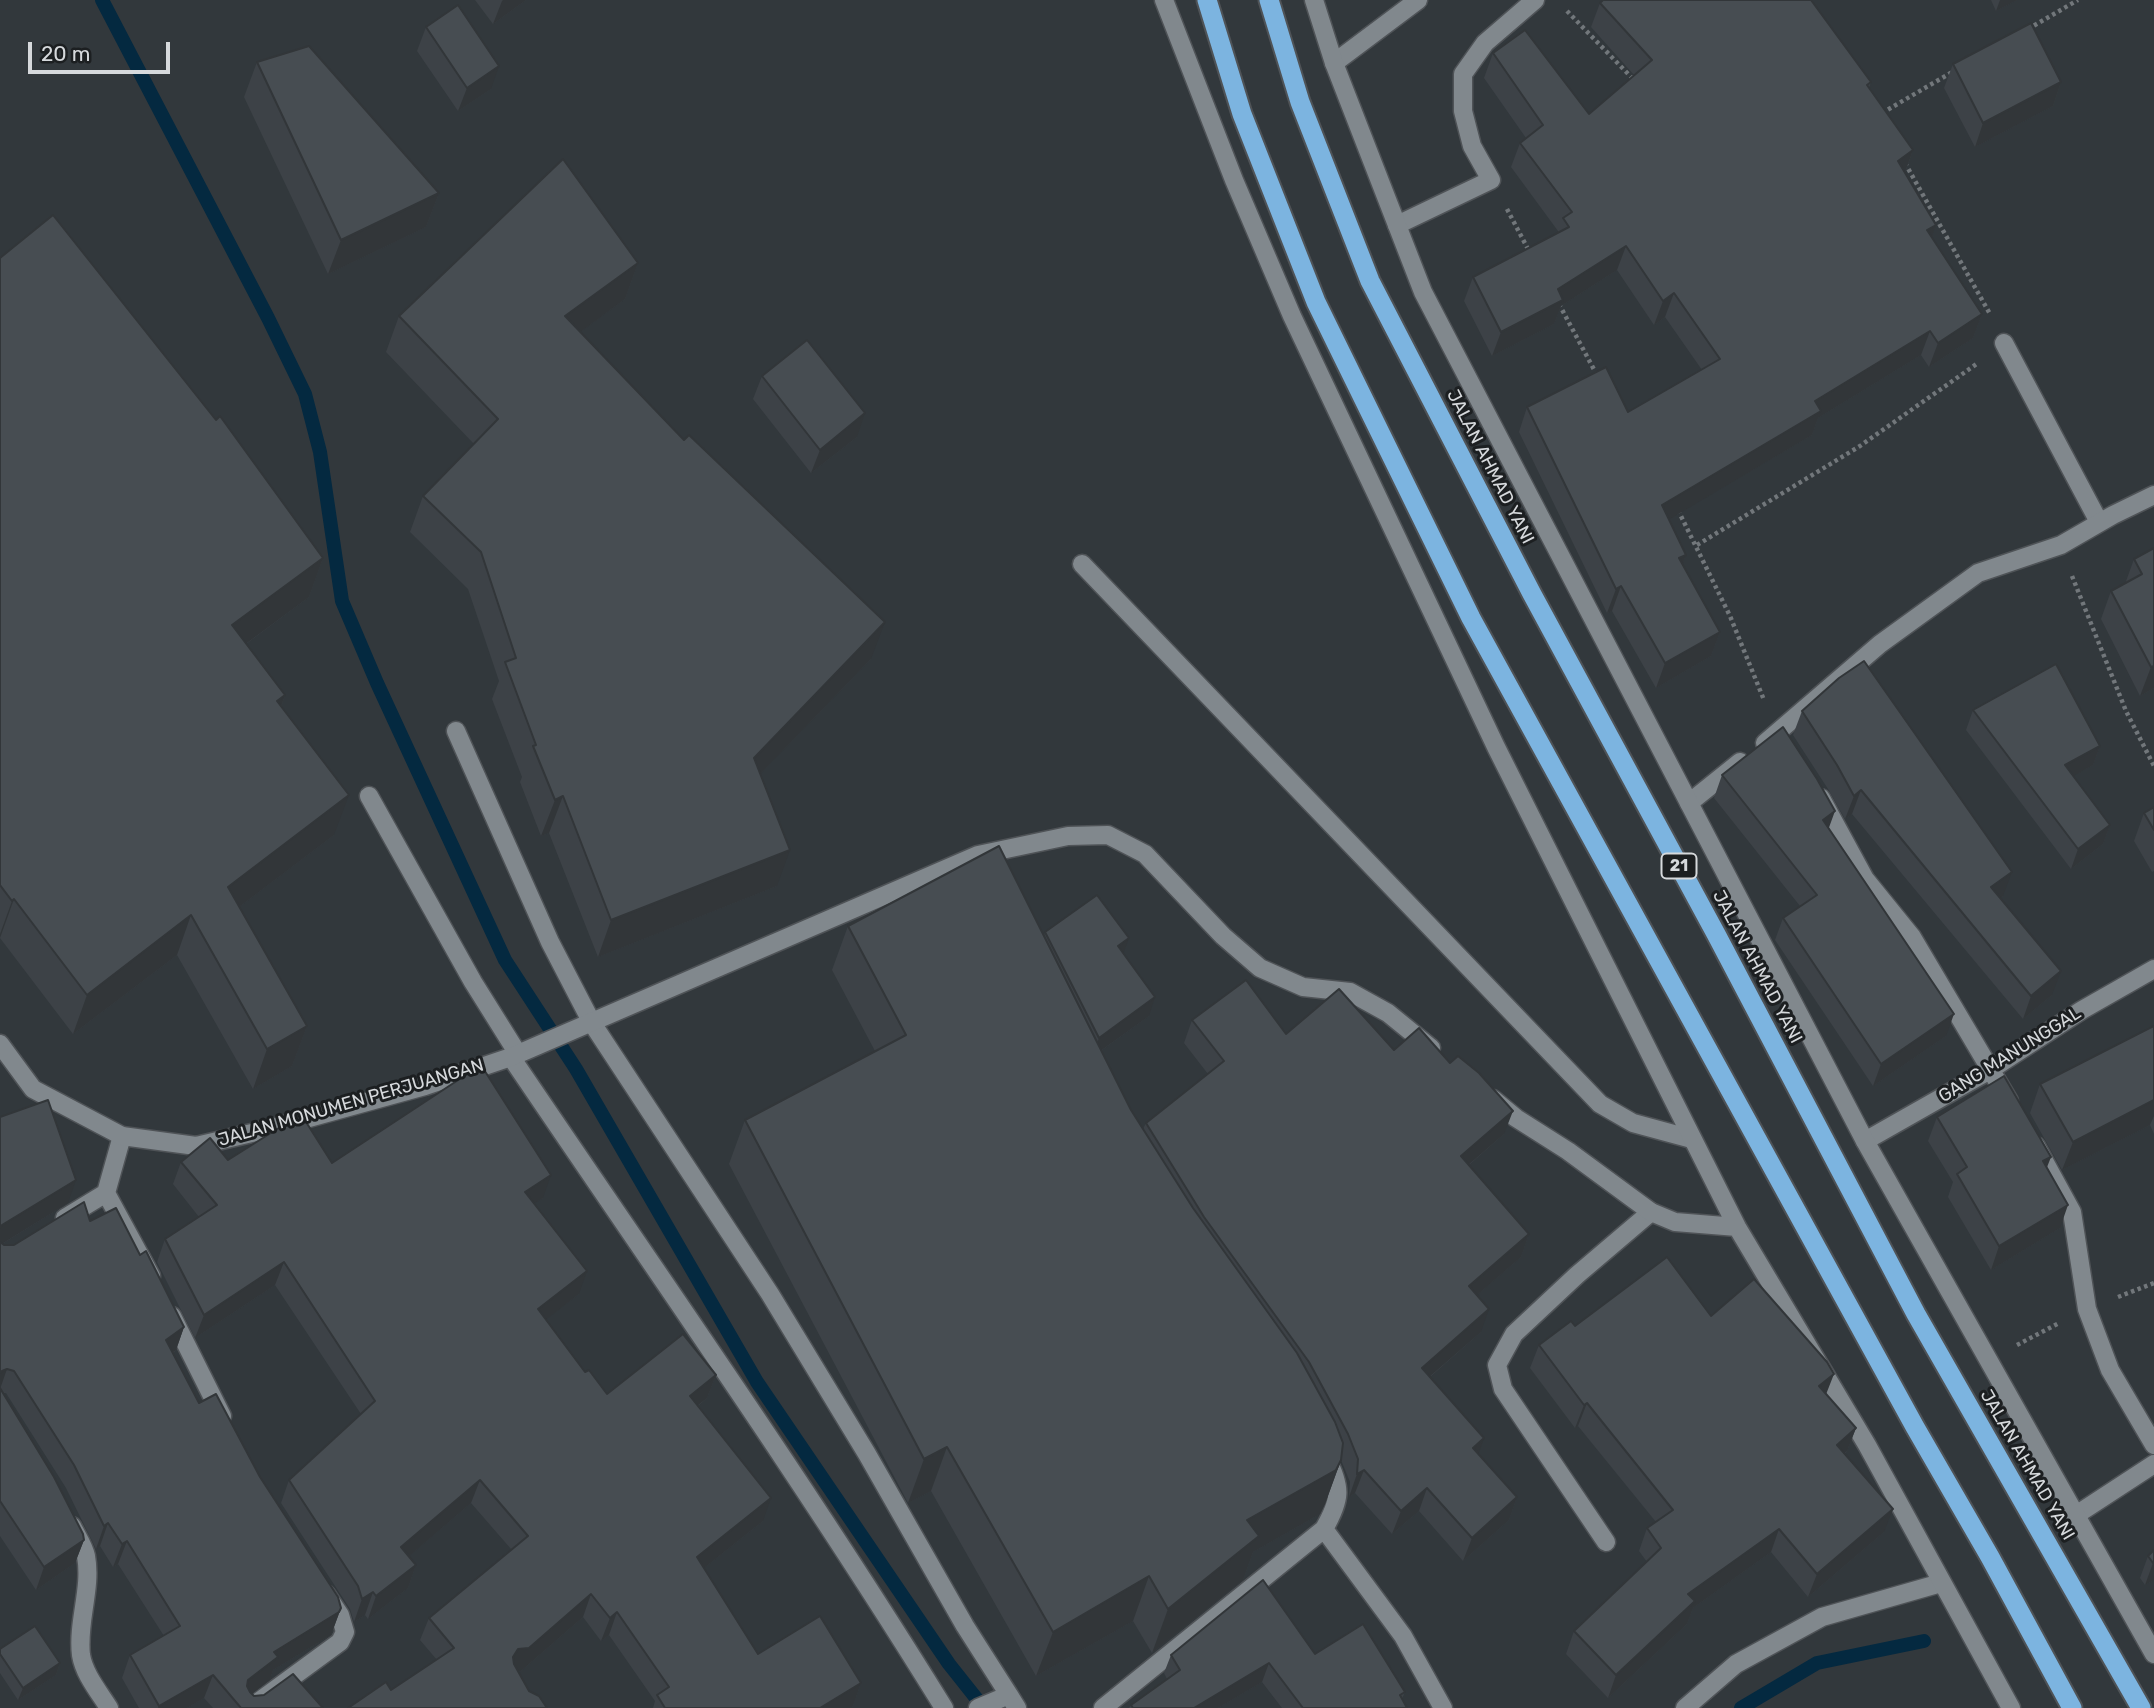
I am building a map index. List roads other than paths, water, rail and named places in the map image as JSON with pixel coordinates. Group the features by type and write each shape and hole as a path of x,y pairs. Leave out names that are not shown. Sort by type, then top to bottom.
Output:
{"highway":[{"path":"1207,0 1242,114 1316,302 1471,618 1908,1415 1990,1557 2072,1708"},
{"name":"JALAN AHMAD YANI","path":"1269,0 1300,102 1370,281 1532,594 1710,922 1916,1314 2141,1708"}],"street":[{"path":"1164,0 1234,180 1292,316 1496,747 1737,1227 1867,1444 2011,1708"},
{"path":"1314,0 1334,63 1423,292 1865,1141 2154,1654"},
{"path":"1334,63 1418,0"},
{"path":"1397,225 1491,180 1472,146 1463,111 1463,74 1485,43 1535,0"},
{"path":"2004,343 2099,523"},
{"path":"1689,803 1781,738 1880,645 1978,573 2061,545 2154,495"},
{"path":"1082,564 1600,1104 1633,1123 1692,1139"},
{"path":"456,731 550,942 592,1023 770,1294 867,1454 1008,1701 978,1708"},
{"path":"1812,785 1865,879 1912,937 2072,1212 2087,1309 2110,1370 2154,1445"},
{"path":"369,796 473,982 518,1054 698,1335 774,1442 944,1708"},
{"name":"JALAN MONUMEN PERJUANGAN","path":"0,1044 33,1089 122,1136 196,1146 425,1086 518,1054 981,862 1068,836 1108,835 1145,854 1223,936 1260,968 1303,987 1350,992 1388,1013 1441,1057"},
{"name":"GANG MANUNGGAL","path":"1865,1141 1990,1070 2082,1010 2154,969"},
{"path":"1484,1092 1516,1118 1568,1151 1651,1212 1675,1222 1737,1227"},
{"path":"47,1229 106,1193 122,1136"},
{"path":"106,1193 230,1433"},
{"path":"1606,1542 1503,1389 1497,1365 1514,1334 1577,1275 1651,1212"},
{"path":"1103,1708 1324,1528 1336,1508 1339,1486 1316,1438"},
{"path":"2076,1515 2154,1464"},
{"path":"62,1506 86,1553 88,1576 81,1656 89,1676 109,1708"},
{"path":"1324,1528 1403,1636 1443,1708"},
{"path":"250,1708 340,1642 345,1632 340,1615 318,1580"},
{"path":"1685,1708 1736,1664 1822,1617 1941,1583"}],"waterway":[{"path":"102,0 305,394 320,452 342,601 505,960 576,1069 757,1382 949,1664 984,1708"},
{"path":"1741,1708 1817,1663 1924,1641"}]}
